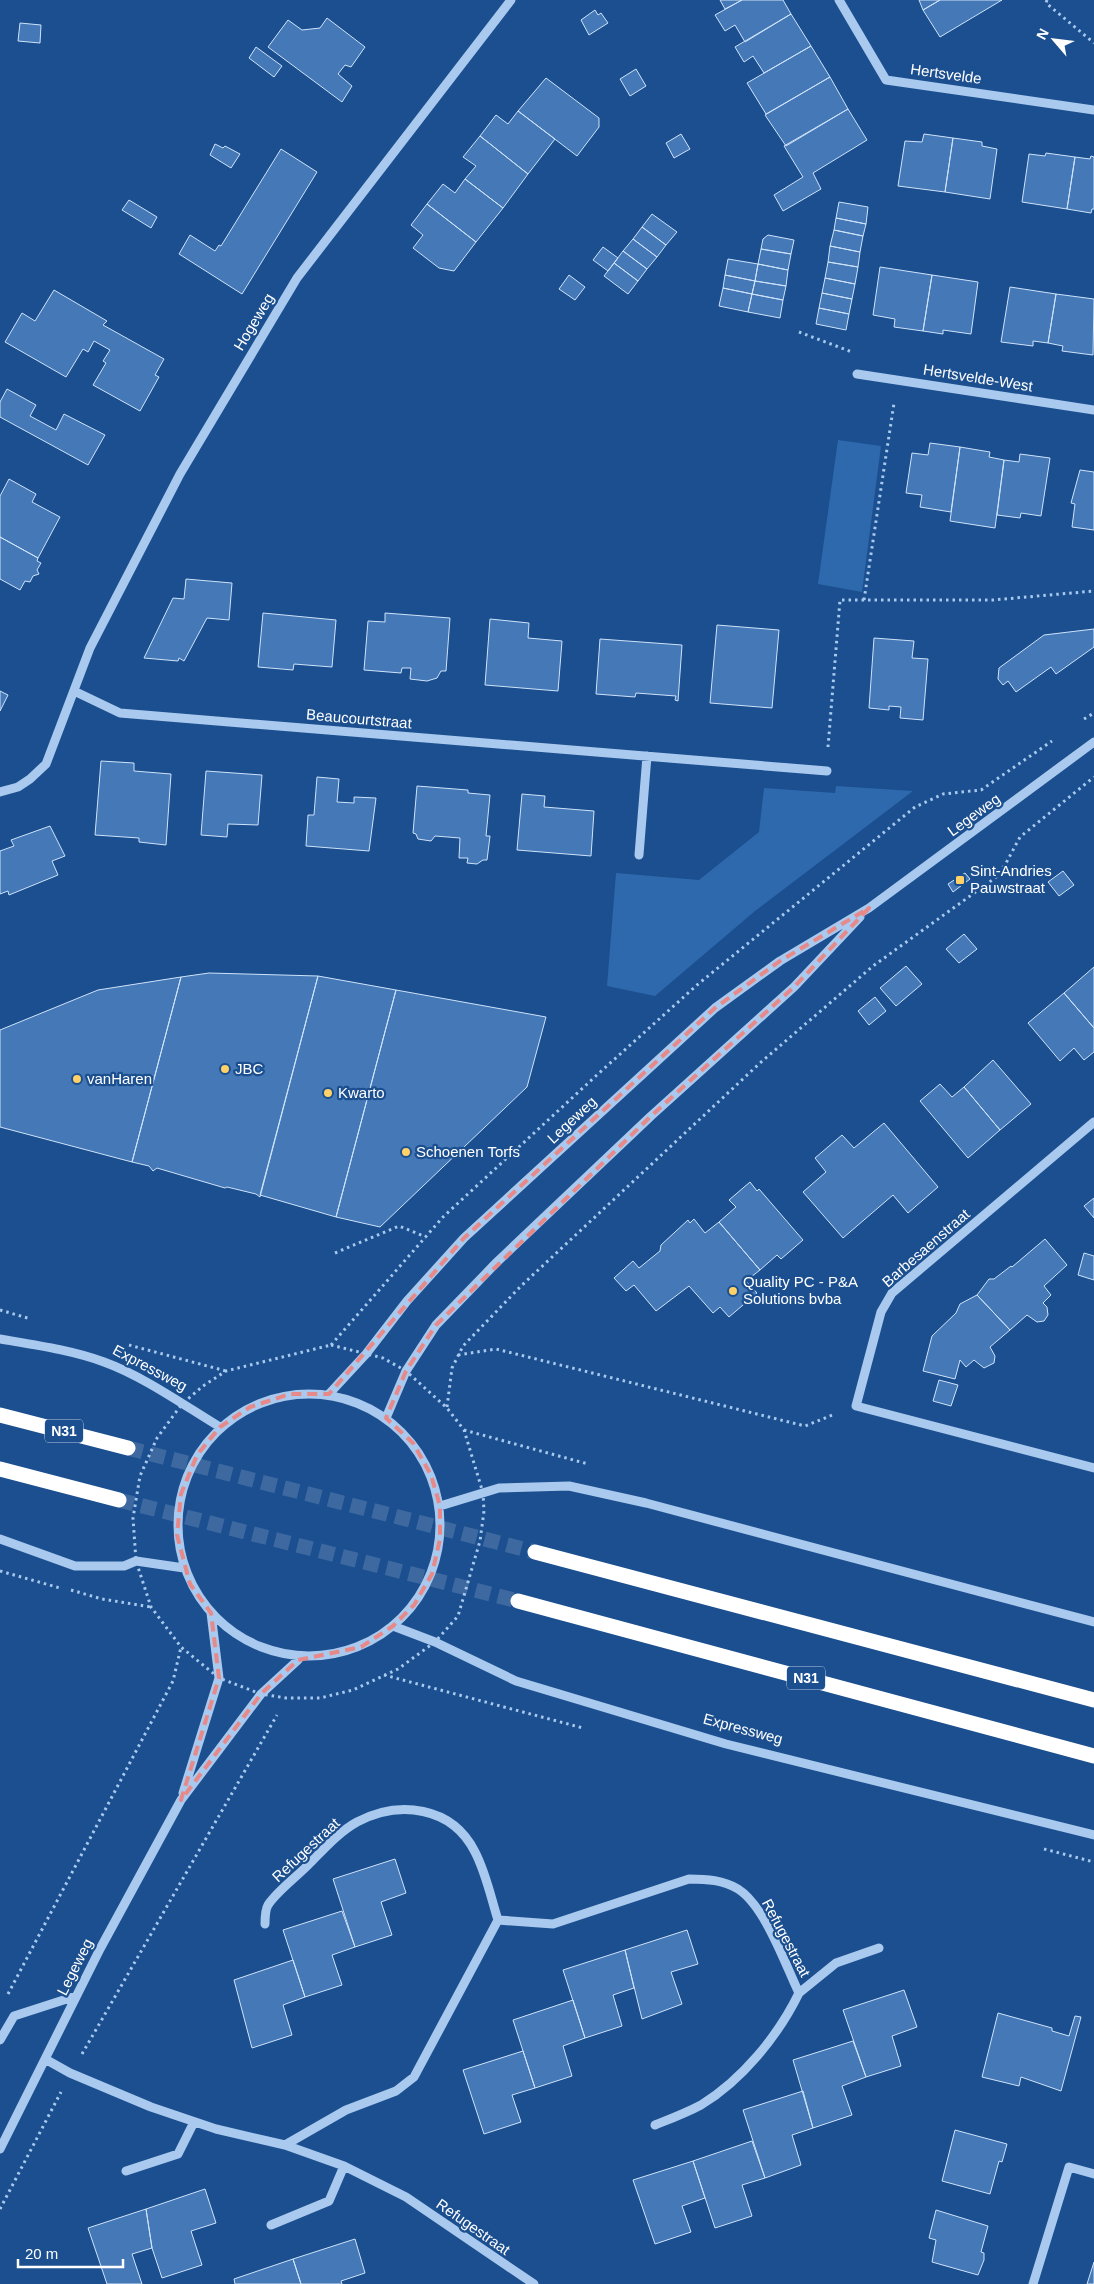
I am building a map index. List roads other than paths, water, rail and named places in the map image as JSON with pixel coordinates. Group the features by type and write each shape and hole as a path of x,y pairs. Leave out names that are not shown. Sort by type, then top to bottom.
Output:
{"highway":[{"name":"N31","path":"0,1415 128,1448"},
{"path":"0,1468 120,1500"},
{"path":"535,1552 1094,1700"},
{"name":"N31","path":"518,1600 1094,1756"}],"street":[{"name":"Hogeweg","path":"0,792 18,787 46,764 90,648 180,474 297,278 511,0"},
{"name":"Hertsvelde","path":"840,0 886,80 1094,110"},
{"name":"Hertsvelde-West","path":"857,374 1094,410"},
{"name":"Beaucourtstraat","path":"74,691 120,713 827,770"},
{"name":"Legeweg","path":"329,1394 366,1354 407,1301 464,1238 715,1008 780,961 869,908 1094,742"},
{"path":"639,855 646,756"},
{"name":"Legeweg","path":"386,1418 406,1371 436,1325 546,1216 794,987 869,908"},
{"name":"Barbesaenstraat","path":"1094,1122 892,1293 881,1312 856,1406 1094,1468"},
{"name":"Expressweg","path":"0,1339 44,1346 105,1362 220,1427"},
{"path":"290,1394 329,1394 358,1402 386,1418 413,1443 431,1475 440,1506 440,1539 432,1574 414,1605 394,1626 361,1647 298,1660 236,1636 211,1613 190,1584 184,1568 178,1535 181,1494 197,1455 220,1427 250,1407 290,1394"},
{"path":"440,1506 499,1488 569,1486 646,1503 1094,1622"},
{"path":"0,1539 75,1566 124,1566 136,1561 184,1568"},
{"name":"Legeweg","path":"181,1800 219,1678 211,1613"},
{"name":"Expressweg","path":"394,1626 435,1642 516,1681 726,1744 1094,1835"},
{"name":"Legeweg","path":"0,2149 76,1996 181,1800 261,1694 298,1660"},
{"name":"Refugestraat","path":"264,1924 267,1906 335,1838 355,1823 394,1809 416,1809 431,1813 448,1821 462,1833 475,1851 498,1920 554,1924 690,1879 723,1882 748,1896 799,1993 786,2019 773,2036 720,2091 686,2113 654,2125"},
{"path":"285,2145 346,2110 396,2091 414,2077 498,1920"},
{"path":"799,1993 836,1963 879,1948"},
{"path":"0,2040 14,2016 76,1996"},
{"name":"Refugestraat","path":"45,2059 70,2073 194,2122 285,2145 344,2166 406,2197 520,2281 534,2284"},
{"path":"126,2171 178,2154 194,2122"},
{"path":"271,2225 329,2201 344,2166"},
{"path":"1033,2284 1069,2167 1094,2174"}],"tunnel":[{"path":"128,1448 535,1552"},
{"path":"119,1500 518,1601"}],"place":[{"name":"Sint-Andries Pauwstraat","path":"960,880"},
{"name":"JBC","path":"225,1069"},
{"name":"vanHaren","path":"77,1079"},
{"name":"Kwarto","path":"328,1093"},
{"name":"Schoenen Torfs","path":"406,1152"},
{"name":"Quality PC - P&A Solutions bvba","path":"733,1291"}]}
